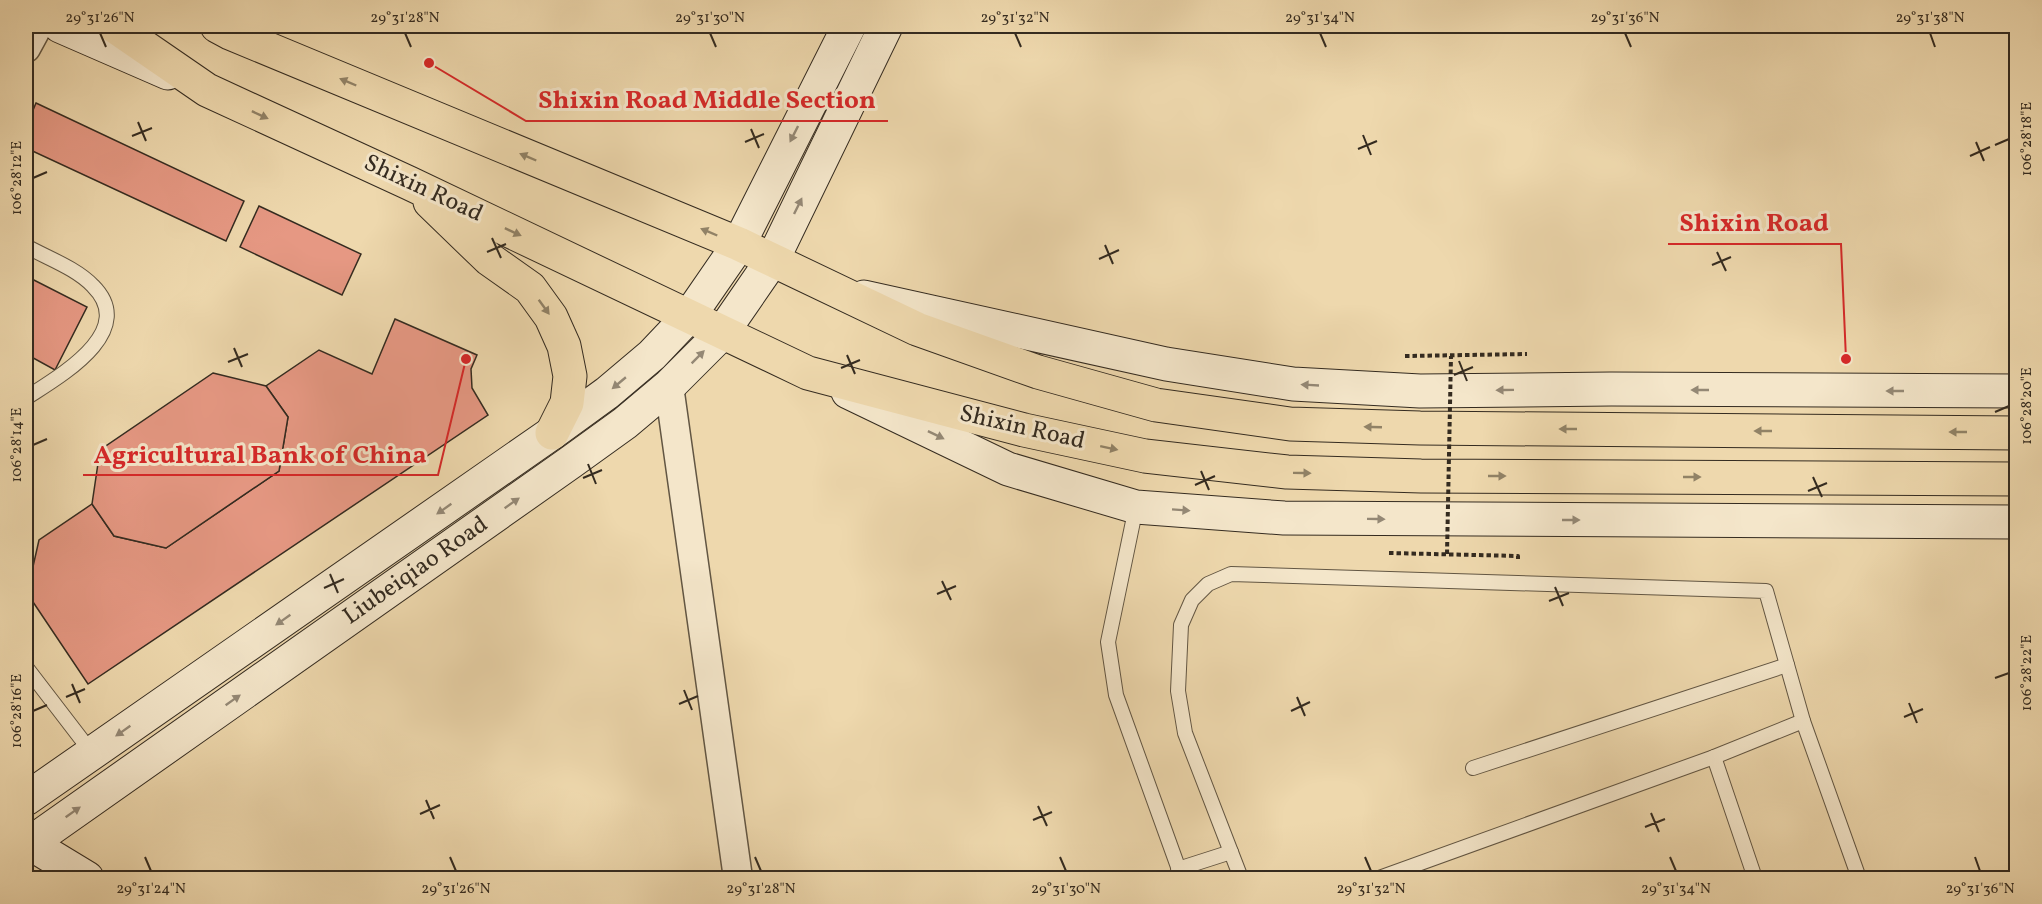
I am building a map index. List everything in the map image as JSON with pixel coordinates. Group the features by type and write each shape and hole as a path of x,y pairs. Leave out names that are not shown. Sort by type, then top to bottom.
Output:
{"main road":[{"name":"Shixin Road","path":"114,26 207,90 690,315 722,333 808,373 1024,430 1134,454 1287,472 1433,476 2016,479"},
{"path":"223,28 739,244 917,329 1038,372 1156,405 1290,424 1420,428 2016,433"},
{"path":"409,183 489,259 530,288 551,317 564,346 570,376 567,404 552,433"}],"street":[{"path":"26,48 38,26"},
{"path":"60,26 207,90"},
{"name":"Liubeiqiao Road","path":"26,800 552,433 634,370 690,315 739,244 849,26"},
{"name":"Liubeiqiao Road","path":"27,843 625,423 669,386 722,333 773,259 886,26"},
{"path":"838,291 1166,364 1293,384 1420,391 1611,389 2016,391"},
{"path":"808,373 1008,469 1136,507 1296,518 2016,522"},
{"path":"669,386 738,879"},
{"path":"27,843 87,879"}],"lane":[{"path":"26,246 82,276 93,285 105,305 106,320 99,338 86,356 71,369 26,398"},
{"path":"1136,507 1108,642 1116,695 1180,874 1231,852"},
{"path":"1241,879 1185,733 1178,691 1181,625 1192,600 1208,584 1231,574 1766,591 1803,721 1859,879"},
{"path":"1473,768 1787,665"},
{"path":"26,667 92,753"},
{"path":"1379,879 1714,757 1803,721"},
{"path":"1714,757 1755,879"}],"path":[{"path":"1394,356 1527,354"},
{"path":"1447,554 1451,356"},
{"path":"1379,553 1518,556"}],"building":[{"path":"36,103 244,201 226,241 26,148 26,127"},
{"path":"259,206 361,254 342,295 240,247"},
{"path":"26,276 87,307 55,370 26,354"},
{"path":"395,319 477,355 471,369 472,388 488,415 88,684 27,593 39,540 92,504 114,536 166,548 279,471 288,417 266,386 319,350 372,374"},
{"path":"213,373 266,386 288,417 279,471 166,548 114,536 92,504 100,450"}],"place":[{"name":"Shixin Road Middle Section","path":"429,63"},
{"name":"Agricultural Bank of China","path":"466,359"},
{"name":"Shixin Road","path":"1846,359"}]}
